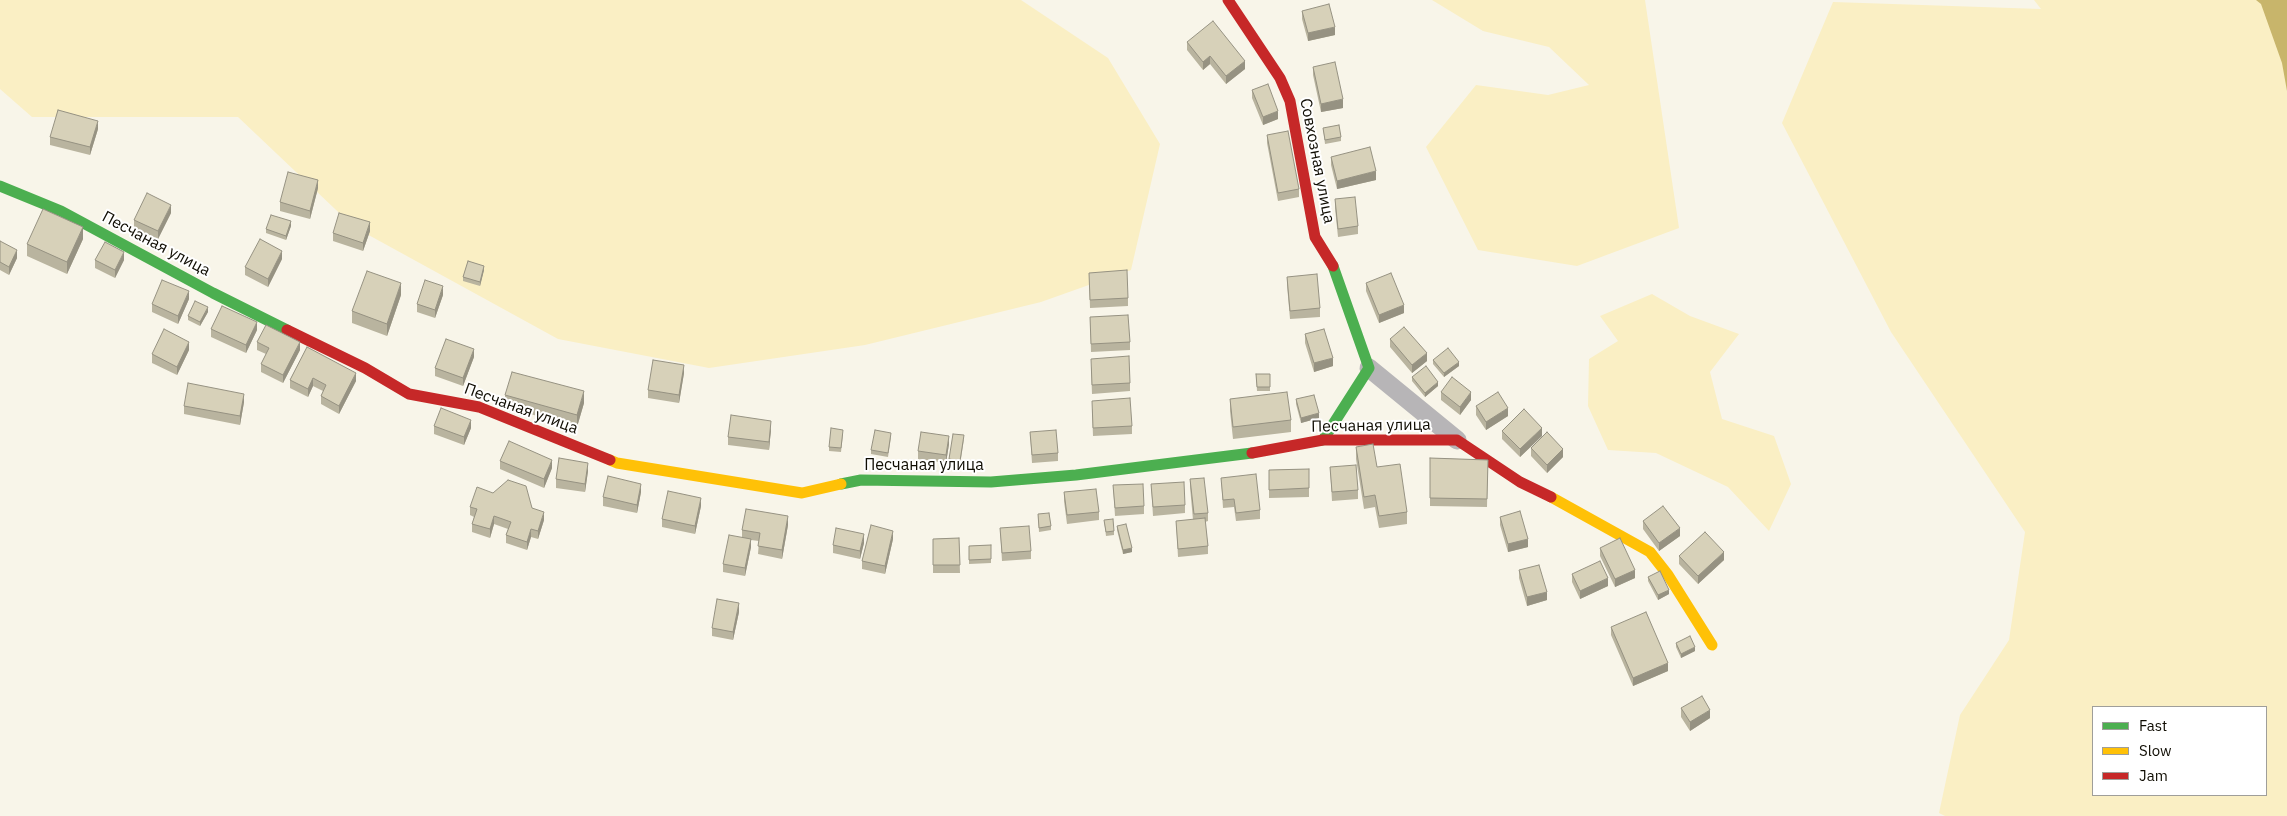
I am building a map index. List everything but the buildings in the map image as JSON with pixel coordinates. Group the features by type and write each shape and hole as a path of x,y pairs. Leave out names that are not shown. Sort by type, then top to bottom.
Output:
{"street":[{"name":"Совхозная улица","path":"1228,0 1280,78 1290,101 1315,237 1335,270 1369,368"},
{"name":"Песчаная улица","path":"0,186 61,211 213,293 365,368 409,394 478,408 617,463 802,493 861,480 992,482 1076,475 1228,457 1323,440 1457,440"},
{"path":"1323,440 1369,368 1457,440 1520,482 1573,508 1650,552 1668,576 1712,644"}],"shaded area":[{"path":"0,0 1021,0 1108,58 1160,144 1131,270 1041,302 865,345 709,368 558,339 354,227 238,117 32,117 0,89"},
{"path":"1432,0 1645,0 1679,228 1577,266 1478,250 1426,147 1476,85 1548,95 1589,85 1549,47 1483,31"},
{"path":"2034,0 2287,0 2287,816 1945,816 1939,813 1960,715 2009,640 2025,532 1891,332 1782,123 1833,2 2041,9"},
{"path":"2256,0 2287,0 2287,91 2282,63 2261,4"},
{"path":"1652,294 1690,316 1739,334 1710,372 1722,419 1774,436 1791,484 1769,531 1728,487 1656,453 1608,450 1588,406 1589,359 1618,341 1600,316"}],"traffic: fast":[{"path":"0,186 61,211 213,293 287,330"},
{"path":"1323,440 1369,368 1333,266"},
{"path":"841,484 861,480 991,482 1076,475 1252,453"}],"traffic: slow":[{"path":"610,460 617,463 802,493 841,484"},
{"path":"1551,497 1650,552 1668,575 1712,645"}],"traffic: jam":[{"path":"1228,0 1280,78 1290,101 1315,237 1333,266"},
{"path":"287,330 365,368 409,394 479,407 610,460"},
{"path":"1252,453 1323,440 1457,440 1520,482 1551,497"}]}
